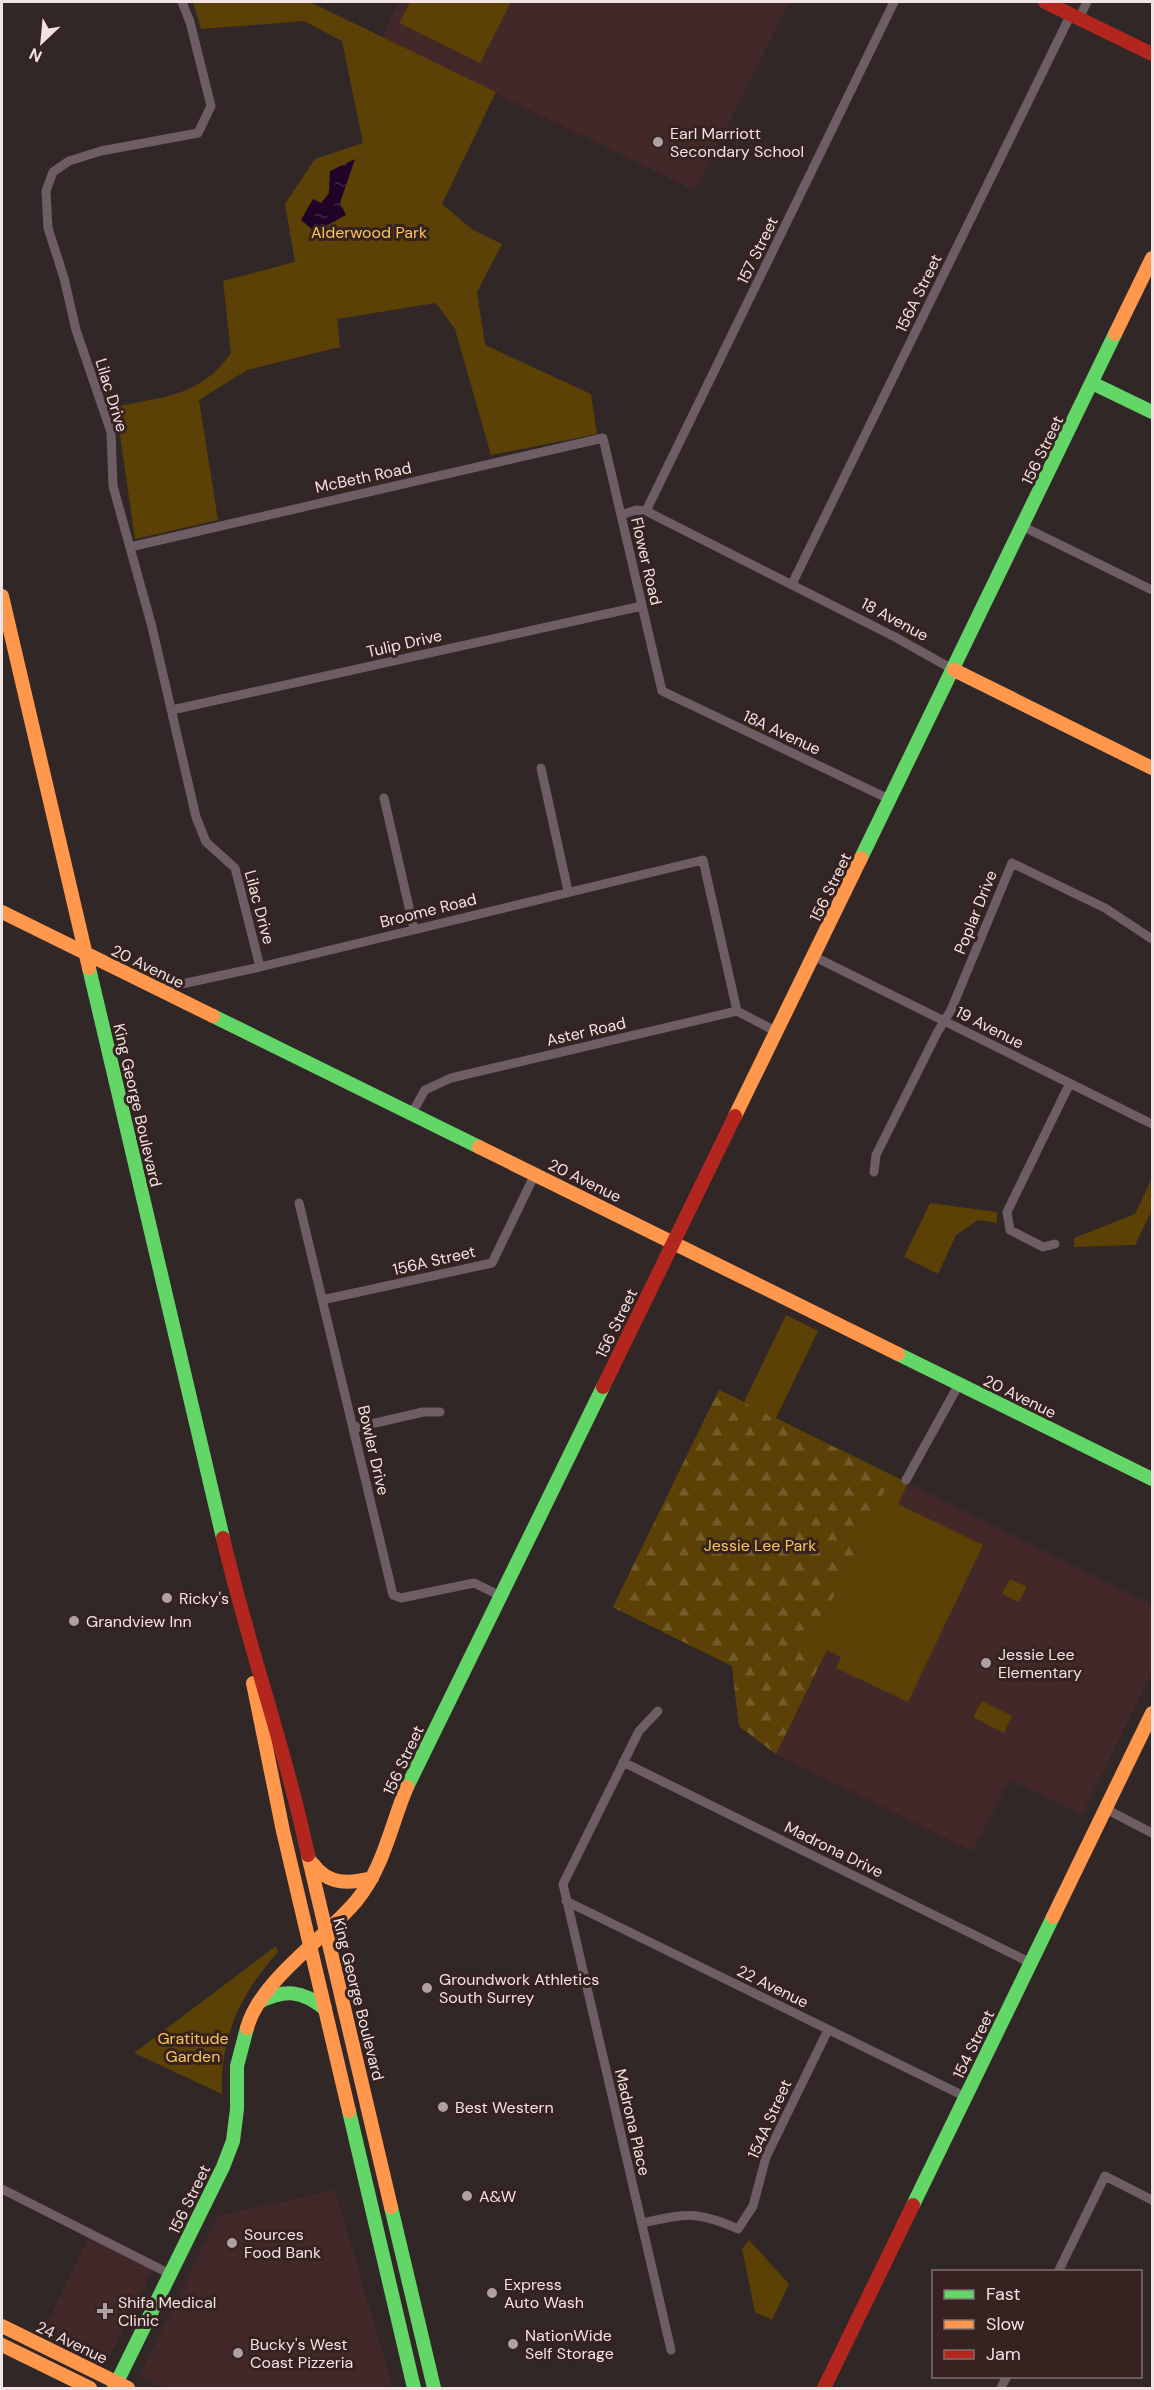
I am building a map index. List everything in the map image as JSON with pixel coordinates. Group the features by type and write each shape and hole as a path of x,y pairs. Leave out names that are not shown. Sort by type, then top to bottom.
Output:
{"street":[{"name":"Lilac Drive","path":"182,2 190,22 211,106 198,133 101,151 69,161 53,172 46,191 48,228 64,278 76,330 111,432 113,486 172,710 196,817 206,842 235,868 260,968"},
{"name":"157 Street","path":"646,511 894,2"},
{"path":"1045,2 1152,54"},
{"name":"156A Street","path":"792,584 1075,16 1087,2"},
{"name":"156 Street","path":"120,2387 233,2141 237,2109 237,2066 241,2044 259,2002 310,1945 358,1899 382,1859 410,1780 815,957 1152,258"},
{"path":"1092,383 1152,412"},
{"name":"McBeth Road","path":"130,547 603,438"},
{"name":"Flower Road","path":"603,438 662,691"},
{"path":"621,515 636,510 646,511"},
{"name":"18 Avenue","path":"646,511 792,584 954,670 1152,768"},
{"path":"1024,527 1152,590"},
{"name":"King George Boulevard","path":"2,596 242,1621 283,1831 414,2388"},
{"name":"Tulip Drive","path":"172,710 642,606"},
{"name":"18A Avenue","path":"662,691 891,800"},
{"path":"541,768 568,891"},
{"path":"384,798 414,929"},
{"name":"Broome Road","path":"159,989 260,968 568,891 703,860 737,1011"},
{"name":"Poplar Drive","path":"944,1021 951,1010 1012,863 1105,908 1152,939"},
{"name":"20 Avenue","path":"2,912 1152,1479"},
{"name":"19 Avenue","path":"815,957 1152,1124"},
{"path":"737,1011 777,1032"},
{"name":"Aster Road","path":"412,1113 425,1090 451,1078 737,1011"},
{"path":"874,1172 876,1155 944,1021"},
{"path":"1055,1244 1043,1247 1011,1230 1007,1212 1070,1083"},
{"name":"156A Street","path":"322,1300 492,1263 535,1174"},
{"name":"Bowler Drive","path":"299,1203 393,1595 401,1598 474,1583 501,1596"},
{"path":"906,1480 959,1384"},
{"path":"354,1428 423,1412 440,1412"},
{"name":"King George Boulevard","path":"242,1621 257,1664 311,1861 434,2388"},
{"path":"566,1901 563,1884 639,1731 658,1711"},
{"name":"154 Street","path":"824,2388 1152,1713"},
{"name":"Madrona Drive","path":"623,1762 1031,1963"},
{"path":"1106,1809 1152,1833"},
{"path":"311,1861 324,1877 339,1883 355,1883 372,1878"},
{"name":"22 Avenue","path":"566,1901 966,2097"},
{"name":"Madrona Place","path":"566,1901 671,2350"},
{"path":"259,2002 278,1992 300,1992 311,1996 325,2008"},
{"name":"154A Street","path":"642,2223 687,2213 717,2219 738,2229 753,2206 766,2157 828,2030"},
{"path":"356,2139 368,2147 379,2188 390,2202"},
{"path":"1058,2270 1105,2176 1152,2200"},
{"path":"2,2189 170,2274"},
{"path":"385,2262 401,2295 412,2337 414,2341 423,2342"},
{"name":"24 Avenue","path":"3,2327 120,2387"},
{"name":"24 Avenue","path":"2,2344 90,2388"}],"shaded area":[{"name":"Earl Marriott Secondary School","path":"399,2 789,2 695,191 382,37"},
{"name":"Jessie Lee Elementary","path":"908,1483 1152,1605 1152,1672 1082,1815 1009,1780 973,1851 776,1754"},
{"path":"335,2190 393,2388 165,2388 139,2376 218,2216"},
{"path":"89,2237 153,2268 107,2362 43,2331"}],"green space":[{"name":"Alderwood Park","path":"193,2 310,2 496,92 442,204 473,230 502,244 477,292 485,345 591,394 597,434 491,455 455,329 436,303 337,319 340,347 247,370 199,400 218,520 135,539 116,407 165,397 194,387 219,368 231,353 223,281 295,262 285,204 315,159 363,143 342,41 304,21 201,29"},
{"path":"410,2 511,2 480,63 399,23"},
{"path":"1152,1178 1152,1210 1135,1245 1074,1247 1074,1238 1135,1214"},
{"path":"930,1203 997,1212 997,1223 978,1220 956,1235 938,1274 904,1257"},
{"name":"Jessie Lee Park","path":"786,1315 818,1331 776,1418 908,1483 898,1504 983,1545 908,1702 836,1668 841,1657 827,1650 776,1754 739,1726 732,1666 613,1607 719,1390 744,1402"},
{"name":"Jessie Lee Park","path":"719,1390 892,1476 809,1647 824,1655 776,1754 739,1726 732,1666 613,1607"},
{"path":"1010,1579 1027,1587 1019,1602 1002,1594"},
{"path":"982,1701 1012,1716 1004,1733 973,1717"},
{"name":"Gratitude Garden","path":"276,1946 278,1952 253,1984 235,2017 225,2054 222,2094 134,2053"},
{"path":"749,2240 789,2284 772,2320 755,2312 742,2249"}],"water":[{"path":"355,159 340,203 346,215 315,232 301,220 313,199 321,203 329,193 330,171"}],"traffic: fast":[{"path":"861,858 1115,334"},
{"path":"1092,383 1152,412"},
{"path":"89,968 223,1538"},
{"path":"213,1016 479,1147"},
{"path":"898,1354 1152,1479"},
{"path":"407,1787 603,1387"},
{"path":"913,2205 1053,1917"},
{"path":"259,2002 285,1993 309,1998 325,2009"},
{"path":"114,2388 223,2167 233,2141 237,2109 237,2066 247,2028"},
{"path":"349,2111 414,2388"},
{"path":"391,2207 434,2388"}],"traffic: slow":[{"path":"1115,334 1152,258"},
{"path":"2,596 89,968"},
{"path":"954,670 1152,768"},
{"path":"735,1116 861,858"},
{"path":"2,912 213,1016"},
{"path":"479,1147 898,1354"},
{"path":"253,1683 283,1831 349,2111"},
{"path":"1053,1917 1152,1713"},
{"path":"247,2028 254,2010 279,1976 344,1914 366,1887 380,1860 407,1787"},
{"path":"308,1855 391,2207"},
{"path":"313,1864 325,1876 340,1881 372,1878"},
{"path":"2,2326 128,2388"},
{"path":"2,2345 90,2388"}],"traffic: jam":[{"path":"1045,2 1152,54"},
{"path":"603,1387 735,1116"},
{"path":"223,1538 289,1775 308,1855"},
{"path":"824,2388 913,2205"}],"place":[{"name":"Earl Marriott Secondary School","path":"658,142"},
{"name":"Ricky's","path":"167,1598"},
{"name":"Grandview Inn","path":"74,1621"},
{"name":"Jessie Lee Elementary","path":"986,1663"},
{"name":"Groundwork Athletics South Surrey","path":"427,1988"},
{"name":"Best Western","path":"443,2107"},
{"name":"A&W","path":"467,2196"},
{"name":"Sources Food Bank","path":"232,2243"},
{"name":"Express Auto Wash","path":"492,2293"},
{"name":"Shifa Medical Clinic","path":"105,2311"},
{"name":"NationWide Self Storage","path":"513,2344"},
{"name":"Bucky's West Coast Pizzeria","path":"238,2353"}]}
